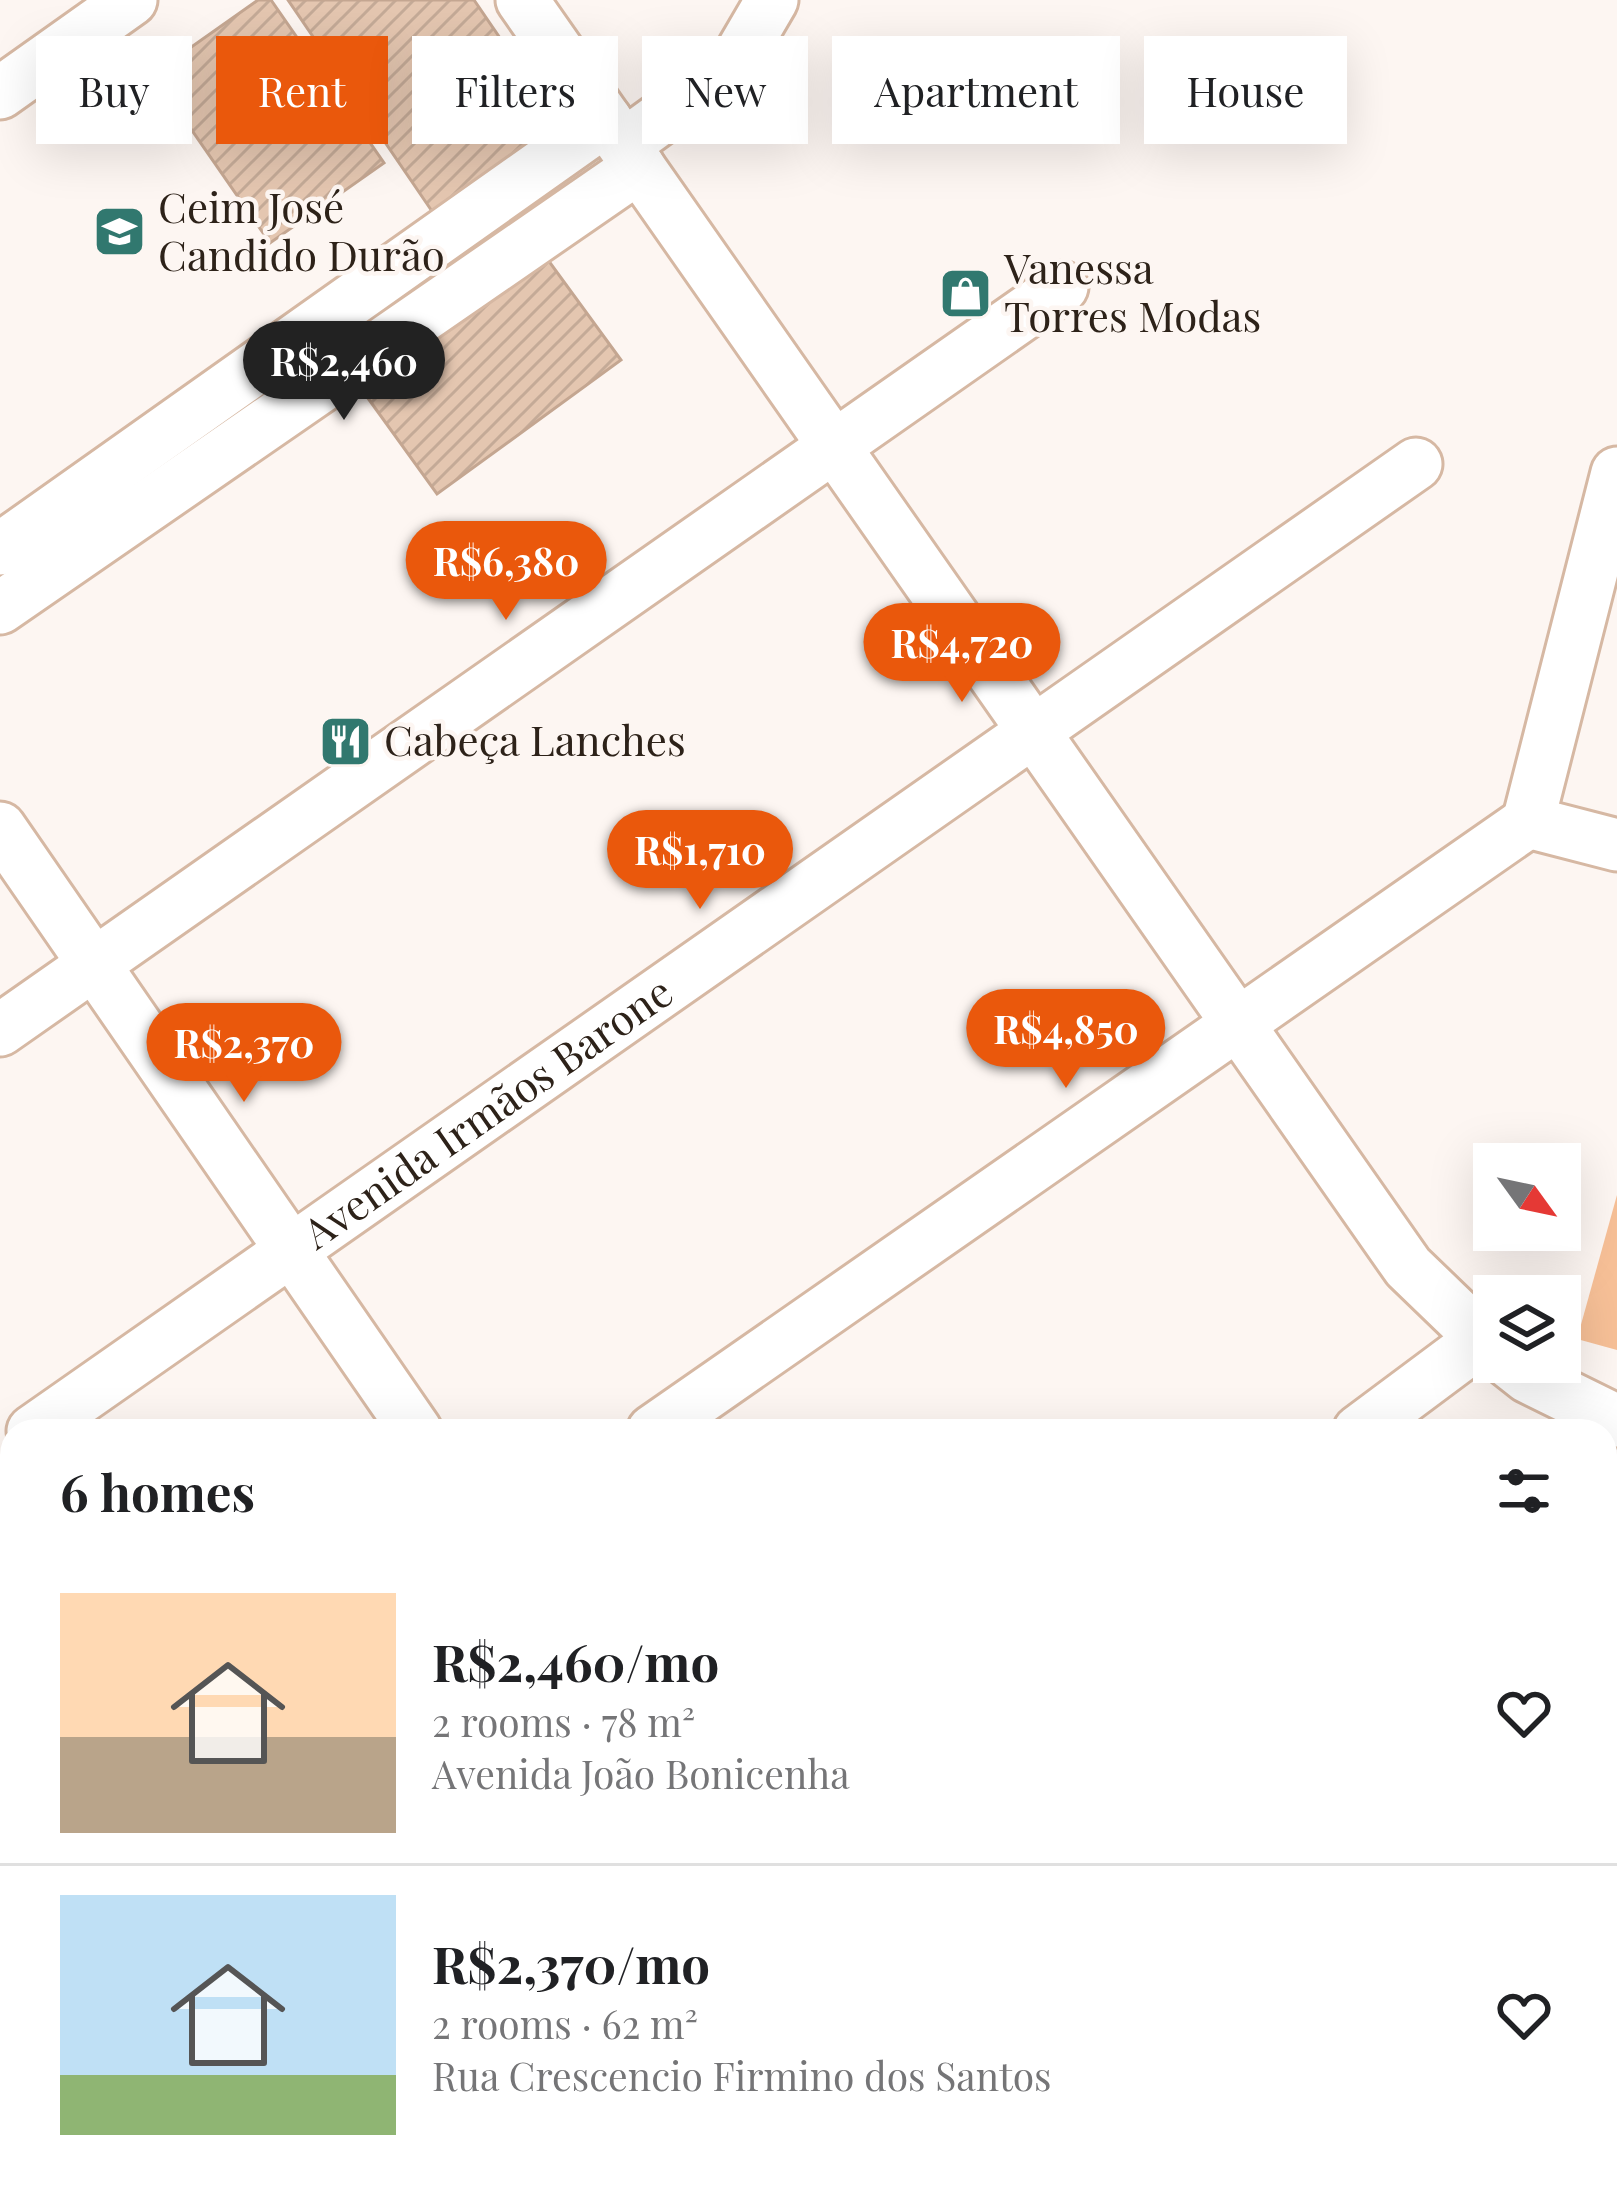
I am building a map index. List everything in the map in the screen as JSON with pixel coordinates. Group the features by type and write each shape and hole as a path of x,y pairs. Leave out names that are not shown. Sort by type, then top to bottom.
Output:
{"street":[{"path":"0,92 131,0"},
{"path":"522,0 1408,1267 1473,1330"},
{"path":"0,608 734,65 772,0"},
{"path":"0,549 623,144"},
{"path":"0,1030 1062,287"},
{"name":"Avenida Irmãos Barone","path":"50,1419 1416,464"},
{"path":"670,1419 1528,822 1617,473"},
{"path":"1528,822 1617,845"},
{"path":"0,828 408,1419"},
{"path":"1408,1412 1473,1366"},
{"path":"1540,1383 1613,1419"}],"shaded area":[{"path":"1617,1195 1617,1350 1581,1340 1581,1325"}],"building":[{"path":"258,0 271,0 296,36 216,36 216,144 371,144 384,163 270,243 192,130 192,47"},
{"path":"288,0 474,0 499,36 412,36 412,144 549,144 438,220 386,144 388,36 313,36"},
{"path":"540,249 621,360 437,494 357,383"}],"place":[{"name":"Ceim José Candido Durão","path":"119,232"},
{"name":"Vanessa Torres Modas","path":"965,293"},
{"name":"Cabeça Lanches","path":"345,741"}]}
